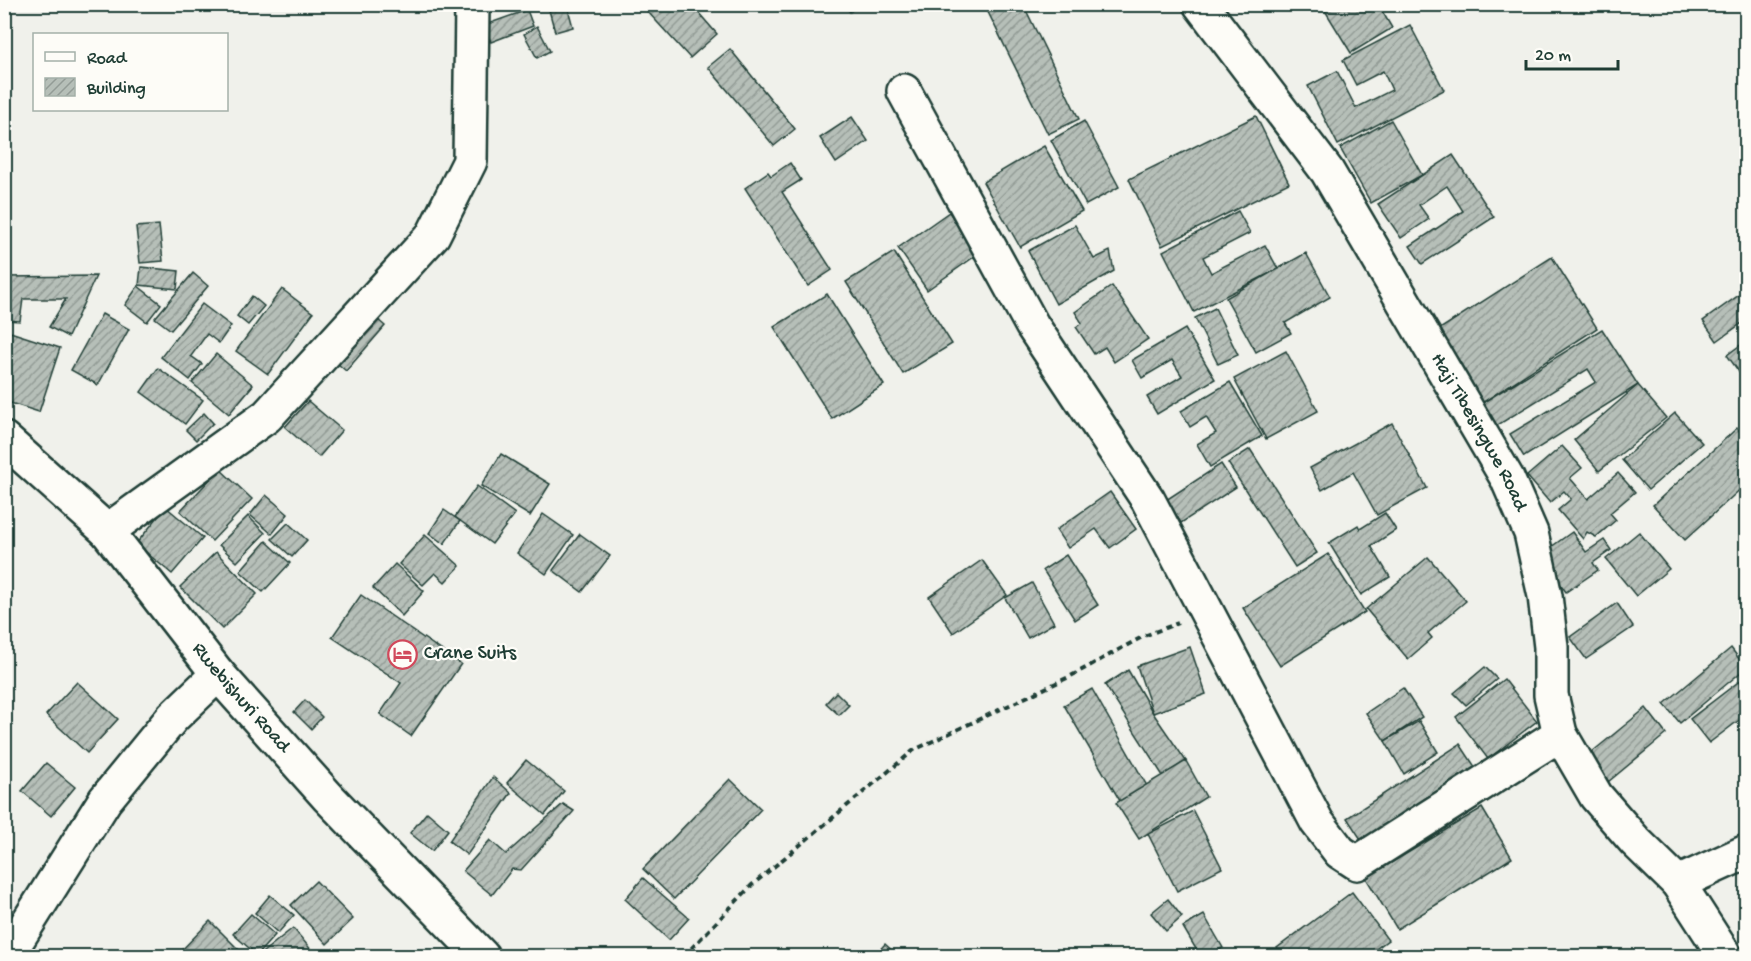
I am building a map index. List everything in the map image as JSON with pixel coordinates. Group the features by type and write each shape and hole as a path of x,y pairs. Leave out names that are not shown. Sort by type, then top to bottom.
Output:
{"street":[{"path":"107,531 267,416 434,235 470,161 472,4"},
{"name":"Haji Tibesingwe Road","path":"1200,4 1327,171 1507,478 1531,533 1545,596 1551,647 1551,695 1560,734 1596,796 1635,841 1678,883 1725,957"},
{"path":"904,91 1032,325 1148,500 1317,822 1340,852 1357,863 1560,734"},
{"name":"Rwebishuri Road","path":"4,439 107,531 218,674 328,797 482,957"},
{"path":"7,957 105,800 173,717 218,674"},
{"path":"1678,883 1746,852"}],"path":[{"path":"684,957 753,885 914,750 1069,677 1144,636 1207,613"}],"building":[{"path":"654,4 691,4 717,34 690,58 647,11"},
{"path":"843,4 859,4 850,12"},
{"path":"993,4 1023,4 1079,119 1048,134 986,8"},
{"path":"1321,4 1378,4 1392,28 1351,53"},
{"path":"567,5 573,27 555,32 549,10"},
{"path":"527,10 533,26 491,42 485,25"},
{"path":"1410,25 1444,90 1338,145 1308,86 1337,71 1356,108 1392,90 1383,71 1356,85 1343,60"},
{"path":"537,26 550,51 537,58 524,34"},
{"path":"730,49 795,129 774,146 708,67"},
{"path":"1256,116 1289,183 1162,246 1129,179"},
{"path":"852,117 868,141 836,163 820,138"},
{"path":"1391,120 1422,175 1371,203 1340,148"},
{"path":"1084,121 1119,187 1086,205 1051,140"},
{"path":"1044,146 1082,211 1020,247 983,182"},
{"path":"1453,155 1494,217 1422,264 1410,246 1463,211 1447,186 1419,205 1429,219 1401,238 1378,204"},
{"path":"790,163 801,180 782,192 832,270 808,286 745,188 768,172 771,176"},
{"path":"1238,211 1250,233 1203,257 1211,273 1265,245 1278,269 1194,312 1163,251"},
{"path":"949,212 978,254 927,290 898,248"},
{"path":"159,225 163,261 140,263 136,227"},
{"path":"1075,225 1094,259 1110,251 1114,271 1056,304 1028,251"},
{"path":"894,252 952,344 903,374 846,282"},
{"path":"1306,253 1330,297 1285,323 1291,333 1256,352 1226,298"},
{"path":"1552,257 1597,328 1479,405 1432,334"},
{"path":"141,267 179,271 177,289 139,285"},
{"path":"193,273 208,286 171,330 155,318"},
{"path":"96,276 68,337 49,327 66,299 23,299 20,321 4,320 4,277"},
{"path":"138,286 161,304 147,322 125,305"},
{"path":"1112,286 1148,339 1114,362 1105,347 1094,354 1076,327 1082,323 1075,312"},
{"path":"282,289 313,313 268,374 236,351"},
{"path":"1746,290 1746,320 1717,341 1703,321"},
{"path":"827,294 884,385 832,419 774,327"},
{"path":"252,296 264,306 248,325 237,316"},
{"path":"202,304 231,326 219,343 207,334 191,356 202,364 190,380 161,357"},
{"path":"1215,308 1238,355 1218,364 1195,318"},
{"path":"102,314 129,329 98,385 71,370"},
{"path":"377,319 385,326 346,371 338,364"},
{"path":"1185,329 1215,379 1157,414 1147,397 1182,376 1172,360 1142,378 1132,360"},
{"path":"1602,329 1638,385 1524,457 1510,434 1596,382 1588,369 1493,428 1479,405"},
{"path":"4,330 60,348 39,412 4,401"},
{"path":"1746,341 1746,382 1727,355"},
{"path":"1286,351 1318,411 1266,439 1234,379"},
{"path":"216,354 253,385 229,414 192,383"},
{"path":"158,368 203,400 185,424 141,392"},
{"path":"1230,382 1262,436 1210,467 1197,444 1216,433 1206,417 1190,427 1181,411"},
{"path":"1638,385 1666,418 1599,471 1574,440"},
{"path":"308,401 342,430 319,457 285,427"},
{"path":"204,413 213,423 196,440 186,430"},
{"path":"1675,413 1702,443 1648,490 1622,460"},
{"path":"1392,423 1427,488 1377,515 1353,472 1322,490 1310,468"},
{"path":"1737,428 1746,438 1746,484 1685,540 1653,505"},
{"path":"1562,446 1582,468 1570,478 1588,499 1618,473 1635,492 1610,513 1616,520 1596,537 1587,532 1583,539 1558,510 1571,499 1564,491 1550,503 1527,476"},
{"path":"1250,449 1317,553 1295,567 1228,463"},
{"path":"501,454 550,484 530,516 481,486"},
{"path":"1221,464 1236,487 1181,523 1166,500"},
{"path":"220,469 252,499 212,541 180,511"},
{"path":"477,486 515,514 492,544 455,517"},
{"path":"1110,492 1136,529 1110,548 1096,529 1068,548 1056,530"},
{"path":"266,495 288,514 272,534 250,515"},
{"path":"166,507 203,538 172,574 136,544"},
{"path":"444,510 460,521 444,544 429,533"},
{"path":"1385,513 1396,530 1371,546 1390,577 1361,595 1329,543 1358,525 1360,529"},
{"path":"543,514 573,535 546,574 517,553"},
{"path":"248,516 265,533 237,562 219,545"},
{"path":"288,523 307,540 292,557 272,539"},
{"path":"1572,532 1586,552 1604,540 1611,550 1593,563 1598,570 1566,592 1540,555"},
{"path":"1639,532 1669,569 1636,596 1606,559"},
{"path":"580,534 610,556 582,592 553,570"},
{"path":"425,535 460,566 445,582 435,573 423,585 399,564"},
{"path":"266,541 290,563 263,592 240,571"},
{"path":"216,552 257,594 222,629 180,587"},
{"path":"1328,554 1365,612 1280,666 1243,608"},
{"path":"1066,555 1098,605 1075,620 1043,570"},
{"path":"1428,557 1466,601 1428,633 1432,638 1408,659 1366,609"},
{"path":"982,560 1007,595 953,633 929,597"},
{"path":"395,564 424,591 402,616 373,588"},
{"path":"1032,583 1054,623 1028,638 1005,598"},
{"path":"361,595 461,664 411,736 380,714 401,683 332,637"},
{"path":"1617,603 1633,627 1586,659 1570,637"},
{"path":"1190,647 1206,694 1153,713 1137,666"},
{"path":"1731,648 1746,668 1680,723 1664,704"},
{"path":"1485,667 1497,679 1466,705 1454,693"},
{"path":"1128,670 1153,713 1186,761 1163,776 1105,685"},
{"path":"1746,676 1746,715 1709,743 1690,719"},
{"path":"1504,679 1537,721 1488,759 1456,717"},
{"path":"77,682 118,719 87,753 46,715"},
{"path":"1403,688 1422,717 1385,741 1366,713"},
{"path":"1092,689 1147,786 1120,801 1064,705"},
{"path":"836,692 849,705 839,715 826,703"},
{"path":"305,700 322,717 311,729 294,712"},
{"path":"1646,708 1666,734 1608,782 1587,756"},
{"path":"1419,721 1438,752 1404,774 1385,741"},
{"path":"1460,744 1481,776 1368,850 1347,818"},
{"path":"526,760 564,791 545,815 507,783"},
{"path":"1186,761 1206,797 1139,839 1116,803"},
{"path":"46,763 75,787 51,816 22,791"},
{"path":"493,777 511,793 467,855 449,841"},
{"path":"730,779 761,809 674,899 643,869"},
{"path":"563,804 574,811 521,870 512,869 492,895 463,871 490,840 506,854"},
{"path":"1482,808 1512,858 1397,929 1366,878"},
{"path":"1193,811 1222,868 1177,891 1148,834"},
{"path":"427,812 448,830 432,851 410,833"},
{"path":"643,878 689,918 669,940 625,899"},
{"path":"316,881 353,919 327,944 291,905"},
{"path":"1352,892 1388,940 1366,956 1283,956 1277,948"},
{"path":"270,895 294,915 278,933 255,913"},
{"path":"1168,899 1182,917 1166,931 1151,913"},
{"path":"251,914 275,935 257,955 233,934"},
{"path":"1204,915 1223,948 1208,956 1200,956 1183,927"},
{"path":"210,921 239,950 233,956 176,956"},
{"path":"293,928 313,952 307,956 258,956"},
{"path":"885,944 898,956 874,956"},
{"path":"334,949 341,956 324,956"}],"place":[{"name":"Crane Suits","path":"403,654"}]}
